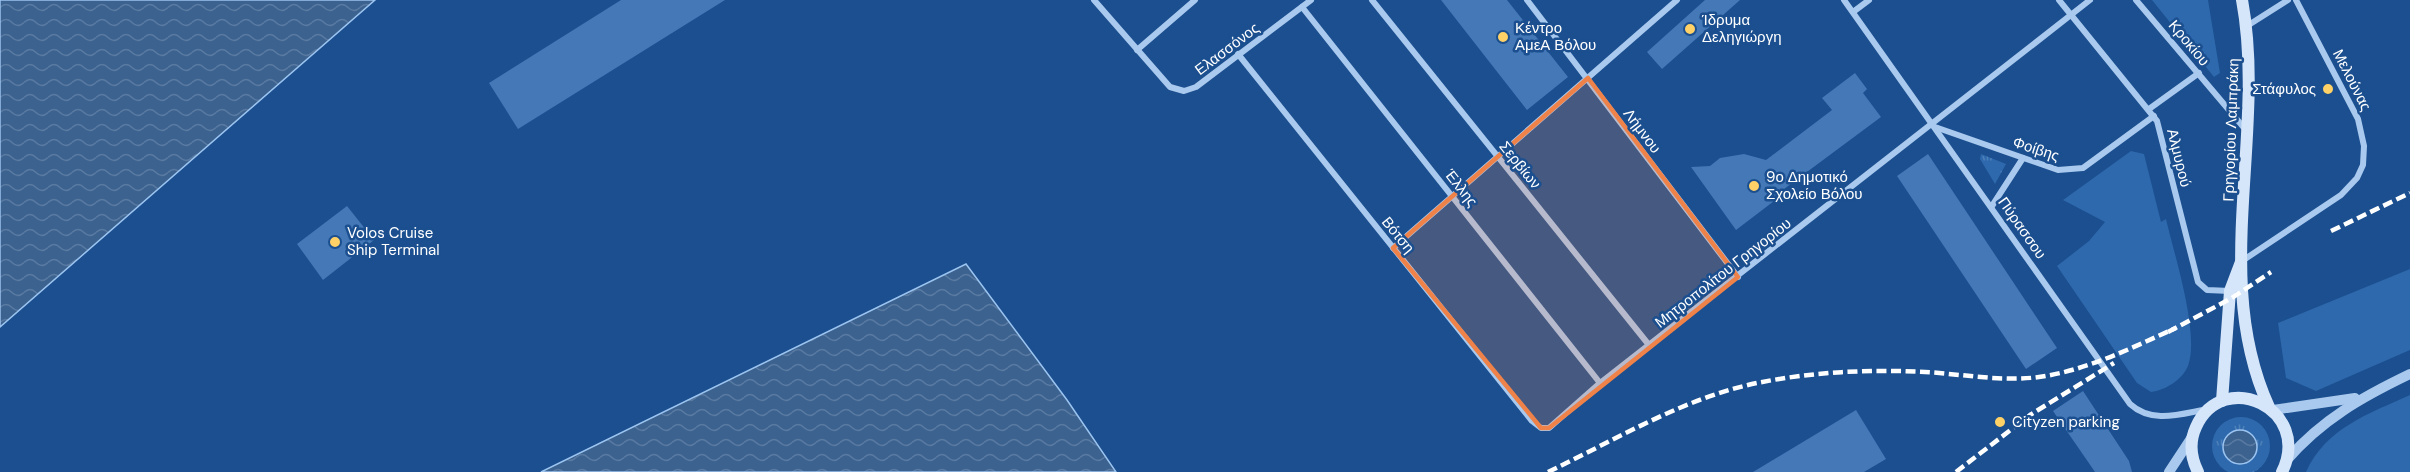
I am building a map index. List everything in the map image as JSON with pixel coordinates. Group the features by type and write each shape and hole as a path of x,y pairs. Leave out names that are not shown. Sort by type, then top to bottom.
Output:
{"main road":[{"name":"Γρηγορίου Λαμπράκη","path":"2242,0 2247,26 2242,261"},
{"path":"2222,401 2230,291 2235,272 2242,261"},
{"path":"2242,261 2251,353 2271,408 2287,433 2284,467"},
{"path":"2198,472 2192,454 2192,437 2200,419 2209,409 2222,401 2244,398 2271,408"}],"street":[{"path":"1094,0 1137,50 1195,0"},
{"name":"Ελασσόνος","path":"1137,50 1170,87 1184,91 1196,87 1311,0"},
{"name":"Σερβίων","path":"1372,0 1649,345"},
{"name":"Λήμνου","path":"1527,0 1738,277"},
{"path":"1393,248 1677,0"},
{"name":"Πύρασσου","path":"1844,0 2130,404 2139,411 2157,416 2179,415 2209,409"},
{"path":"1853,12 1869,0"},
{"name":"Αλμυρού","path":"2059,0 2154,116 2198,282 2207,290 2230,291"},
{"name":"Μητροπολίτου Γρηγορίου","path":"1541,428 1549,428 1600,383 2090,0"},
{"name":"Κροκίου","path":"2136,0 2246,129"},
{"path":"2247,26 2288,0"},
{"name":"Μελούνας","path":"2242,261 2341,195 2357,178 2363,165 2364,146 2358,119 2296,0"},
{"name":"Έλλης","path":"1302,7 1600,383"},
{"name":"Βότση","path":"1238,54 1532,421 1541,428"},
{"path":"2149,109 2199,73"},
{"name":"Φοίβης","path":"1933,125 2058,170 2083,168 2154,116"},
{"path":"1992,206 2023,158"},
{"path":"2284,467 2317,429 2367,395 2410,374"},
{"path":"2271,408 2318,405 2367,395"},
{"path":"2169,472 2182,457 2192,437"}],"highlighted area":[{"path":"1588,78 1738,277 1549,428 1541,428 1393,248"}],"green space":[{"path":"2152,0 2208,0 2220,73 2214,77"},
{"path":"2131,151 2144,154 2161,222 2166,219 2184,293 2191,334 2188,366 2182,376 2173,384 2151,392 2137,383 2057,266 2089,241 2105,222 2063,200"},
{"path":"1981,154 2006,164 1995,184 1980,159"},
{"path":"2410,269 2410,350 2316,391 2286,378 2278,323"},
{"path":"2410,395 2410,472 2306,472 2314,457 2337,433 2364,416"},
{"path":"2241,417 2257,422 2265,430 2270,446 2265,462 2257,470 2241,475 2225,470 2217,462 2212,446 2217,430 2225,422"}],"water":[{"path":"0,0 375,0 0,327"},
{"path":"966,264 1067,400 1116,472 541,472"},
{"path":"2240,430 2252,435 2257,447 2252,459 2240,464 2228,459 2223,447 2228,435"}],"building":[{"path":"621,0 725,0 518,129 489,83"},
{"name":"Κέντρο ΑμεΑ Βόλου","path":"1441,0 1507,0 1568,77 1527,110"},
{"name":"Ίδρυμα Δεληγιώργη","path":"1705,0 1740,0 1662,69 1647,52"},
{"path":"1855,73 1867,89 1863,93 1881,117 1780,192 1782,195 1736,230 1691,167 1710,166 1720,158 1744,154 1766,160 1832,110 1822,98"},
{"path":"1928,154 2057,348 2026,369 1897,176"},
{"name":"Volos Cruise Ship Terminal","path":"347,206 374,240 323,280 297,244"},
{"path":"2083,391 2129,461 2132,472 2095,472 2053,411"},
{"path":"1856,410 1886,459 1864,472 1753,472"}],"railway":[{"path":"2331,231 2410,193"},
{"path":"2168,332 2230,299 2271,272"},
{"path":"1548,472 1676,409 1757,383 1798,376 1862,371 1925,372 2011,379 2039,377 2092,364 2176,328"},
{"path":"1956,472 2030,415 2114,363"}],"place":[{"name":"Ίδρυμα Δεληγιώργη","path":"1690,29"},
{"name":"Κέντρο ΑμεΑ Βόλου","path":"1503,37"},
{"name":"Στάφυλος","path":"2328,89"},
{"name":"9ο Δημοτικό Σχολείο Βόλου","path":"1754,186"},
{"name":"Volos Cruise Ship Terminal","path":"335,242"},
{"name":"Cityzen parking","path":"2000,422"}]}
